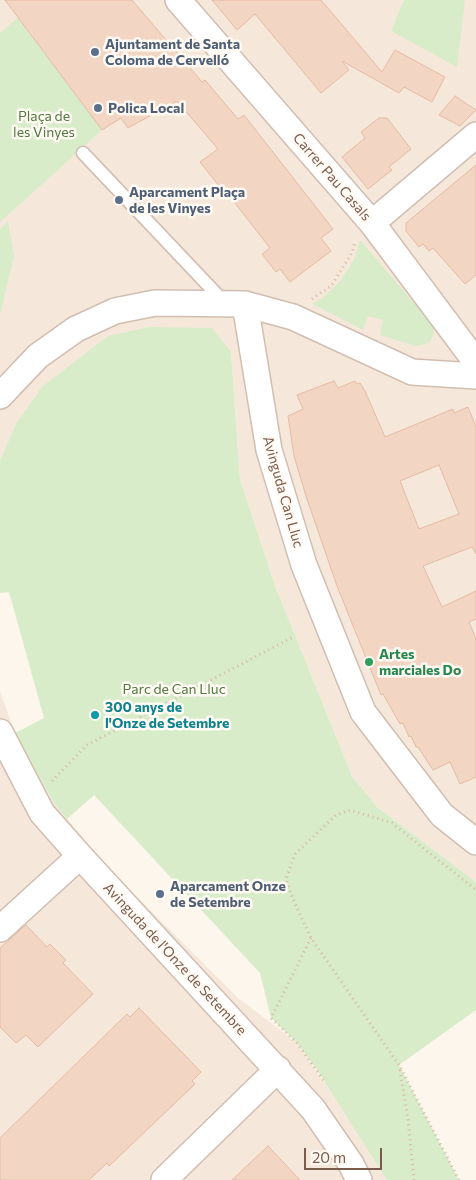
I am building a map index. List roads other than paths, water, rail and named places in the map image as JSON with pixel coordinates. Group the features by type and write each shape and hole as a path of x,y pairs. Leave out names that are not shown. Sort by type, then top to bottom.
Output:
{"street":[{"name":"Carrer Pau Casals","path":"178,0 364,230 476,362"},
{"path":"364,230 476,135"},
{"path":"0,396 38,356 76,329 115,311 155,303 236,305 293,317 412,372 476,376"},
{"name":"Avinguda Can Lluc","path":"236,305 269,450 304,565 364,712 442,815 476,842"},
{"name":"Avinguda de l'Onze de Setembre","path":"0,732 42,813 313,1109 351,1164 359,1180"},
{"path":"0,929 80,856"},
{"path":"164,1180 278,1069"}],"lane":[{"path":"83,153 236,305"}],"place":[{"name":"Ajuntament de Santa Coloma de Cervelló","path":"95,52"},
{"name":"Polica Local","path":"98,108"},
{"name":"Aparcament Plaça de les Vinyes","path":"119,200"},
{"name":"Artes marciales Do","path":"369,662"},
{"name":"300 anys de l'Onze de Setembre","path":"95,715"},
{"name":"Aparcament Onze de Setembre","path":"160,894"}],"park label":[{"name":"Plaça de les Vinyes","path":"44,124"},
{"name":"Parc de Can Lluc","path":"174,689"}]}
